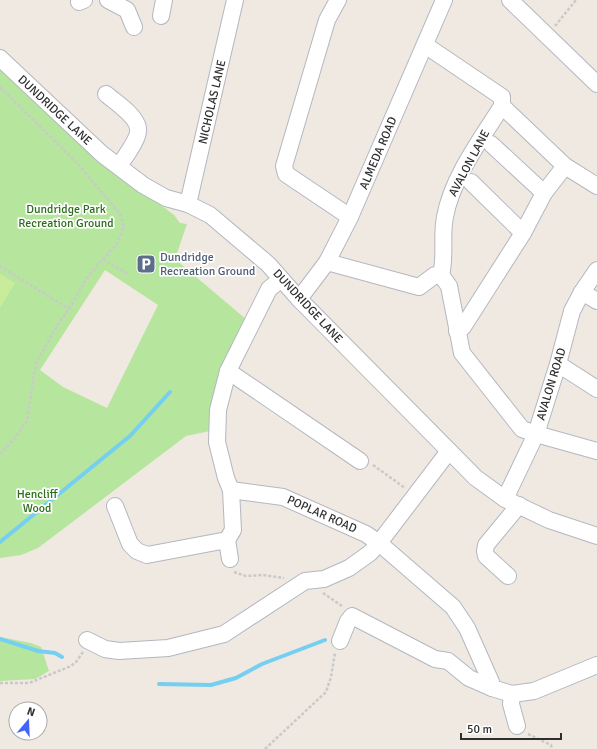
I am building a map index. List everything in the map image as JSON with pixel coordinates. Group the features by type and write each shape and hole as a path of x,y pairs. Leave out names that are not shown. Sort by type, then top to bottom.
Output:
{"street":[{"path":"108,0 127,10 134,27"},
{"path":"161,16 164,0"},
{"name":"NICHOLAS LANE","path":"188,204 235,0"},
{"path":"338,0 327,20 284,166 286,174 350,217"},
{"name":"ALMEDA ROAD","path":"298,299 327,262 350,217 444,0"},
{"path":"510,0 597,84"},
{"path":"425,45 502,97 502,106 565,166 597,186"},
{"name":"DUNDRIDGE LANE","path":"0,58 102,154 143,184 166,198 188,204 210,215 268,264 298,299 476,478 512,502 549,520 597,536"},
{"path":"106,94 133,118 138,128 136,137 119,166"},
{"name":"AVALON LANE","path":"441,274 444,265 444,218 450,194 473,151 502,106"},
{"path":"491,144 544,193"},
{"path":"457,330 463,326 522,233 544,193 565,166"},
{"path":"471,182 522,233"},
{"path":"327,262 419,287 435,275 441,274 449,286 462,353 522,429 597,451"},
{"name":"AVALON ROAD","path":"508,576 486,556 486,545 512,502 536,434 558,364 572,311 582,292 597,270"},
{"path":"230,559 227,540 233,530 231,490 216,442 218,410 228,371 269,289 281,280"},
{"path":"582,292 597,301"},
{"path":"558,364 597,389"},
{"path":"228,371 360,461"},
{"path":"87,640 105,649 126,651 168,648 224,634 305,582 324,579 349,568 370,553 449,450"},
{"name":"POPLAR ROAD","path":"231,490 282,497 366,534 379,543 453,607 468,628 491,682 492,688"},
{"path":"115,506 130,544 137,551 146,555 227,540"},
{"path":"340,641 350,619 435,658 448,661 469,678 492,688 512,694 534,691 597,665"},
{"path":"512,694 511,704 517,726"}],"path":[{"path":"547,35 576,0"},
{"path":"0,87 79,165 120,214 124,226 117,244 86,279 37,361 27,421 15,438 0,454"},
{"path":"103,259 128,274"},
{"path":"0,266 69,309"},
{"path":"360,461 372,464 415,496"},
{"path":"230,559 231,570 236,574 246,576 263,575 305,582 346,609 350,619"},
{"path":"0,683 29,683 71,666 80,658 87,640"},
{"path":"265,749 326,692 335,654 340,641"},
{"path":"517,726 519,729 535,738 552,745 552,749"}],"green space":[{"path":"0,69 107,164 174,215 180,223 187,224 175,259 248,321 210,431 186,436 38,548 21,555 0,558","holes":["105,270 158,305 107,408 63,387 40,370"]},
{"path":"0,274 15,283 0,308"},
{"path":"0,637 31,643 41,647 49,671 35,679 0,681"}],"waterway":[{"path":"0,542 130,436 170,392"},
{"path":"0,639 38,651 55,653 62,657"},
{"path":"159,684 211,685 236,678 262,664 325,640"}],"place":[{"name":"Dundridge Recreation Ground","path":"146,264"}],"park label":[{"name":"Dundridge Park Recreation Ground","path":"66,216"},
{"name":"Hencliff Wood","path":"37,501"}]}
